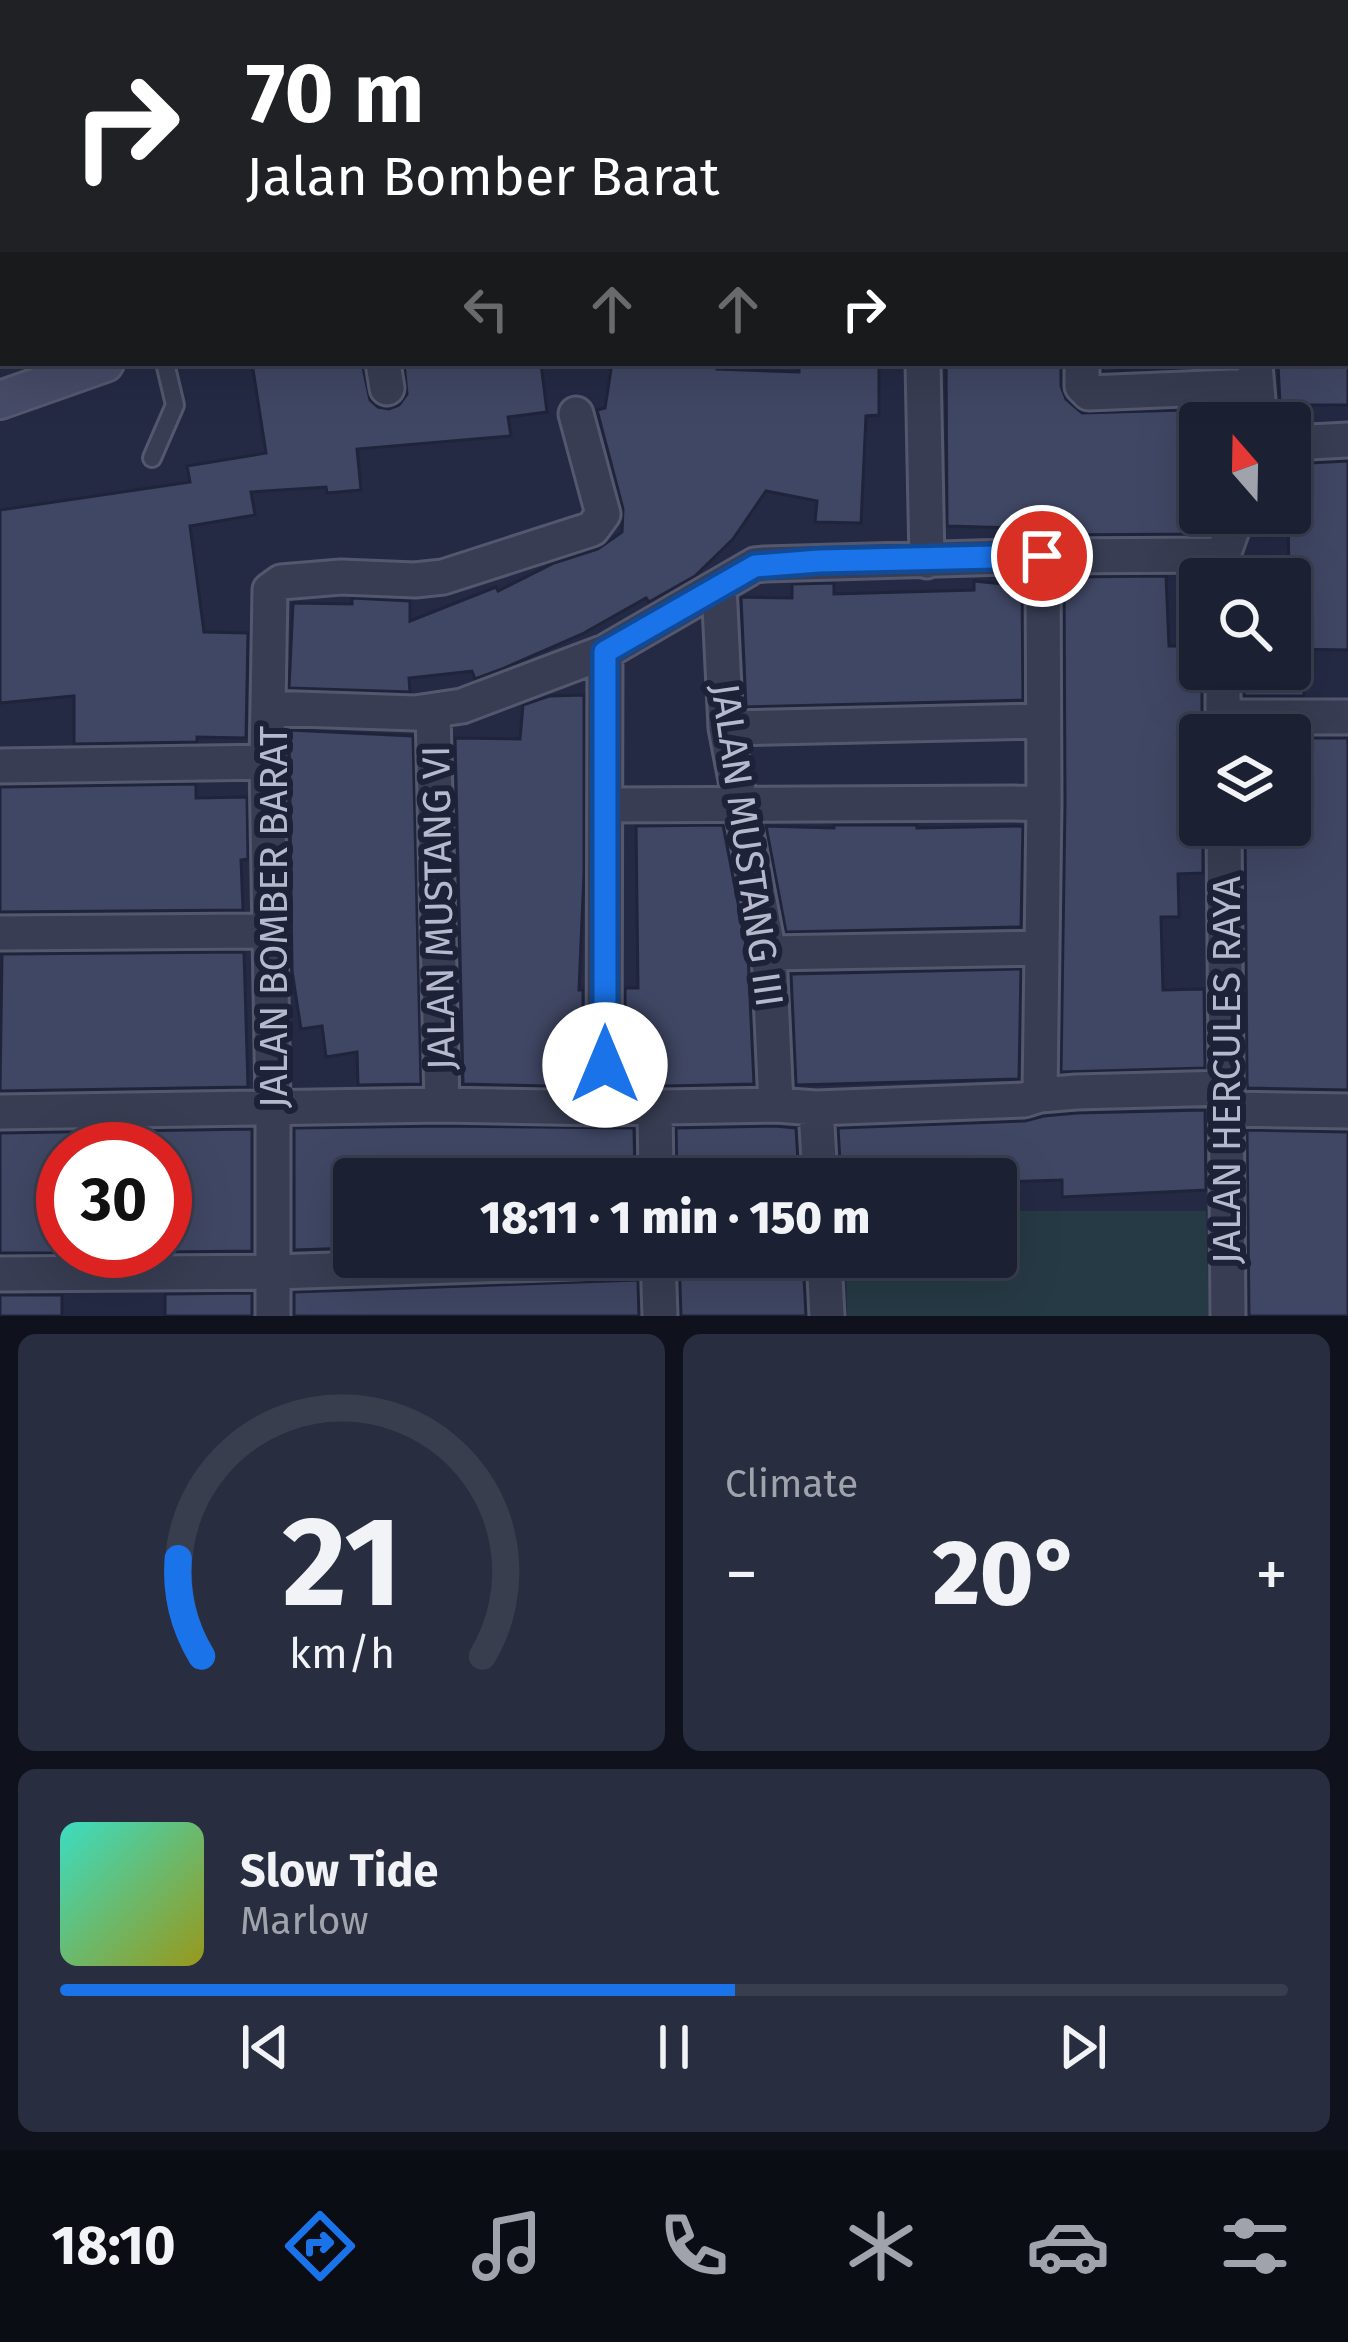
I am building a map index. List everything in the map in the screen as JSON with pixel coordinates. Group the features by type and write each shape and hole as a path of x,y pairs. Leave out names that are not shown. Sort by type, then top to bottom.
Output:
{"main road":[{"path":"0,400 48,372 85,366"}],"street":[{"path":"923,366 928,560"},
{"path":"1082,366 1082,386 1089,393 1255,375"},
{"path":"269,709 270,590 281,582 443,577 592,529 603,514 576,414"},
{"path":"1311,442 1348,440"},
{"path":"1040,1095 1042,556"},
{"name":"JALAN BOMBER BARAT","path":"273,1316 269,709 416,713 462,706 605,652 765,564 1042,556 1179,564"},
{"name":"JALAN MUSTANG III","path":"719,586 726,728 769,953 776,1105"},
{"path":"604,1108 605,652"},
{"name":"JALAN MUSTANG VI","path":"434,711 442,1106"},
{"path":"1311,720 1348,717"},
{"path":"726,728 1043,722"},
{"path":"0,766 267,762"},
{"path":"607,806 1044,803"},
{"name":"JALAN HERCULES RAYA","path":"1224,846 1228,1316"},
{"path":"0,933 268,931"},
{"path":"769,953 1042,948"},
{"path":"0,1112 273,1106 816,1108 1024,1100 1040,1095 1227,1098 1348,1111"},
{"path":"655,1107 656,1158"},
{"path":"816,1108 819,1158"},
{"path":"0,1274 333,1270"},
{"path":"650,1278 660,1316"},
{"path":"825,1278 827,1316"}],"lane":[{"path":"152,458 175,405 166,366"}],"shaded area":[{"path":"1017,1211 1206,1211 1209,1316 847,1316 846,1278 1017,1278"}],"building":[{"path":"252,366 363,366 370,400 389,409 407,394 404,366 541,366 547,412 508,417 511,436 357,449 361,490 327,493 326,487 251,492 255,515 190,526 204,632 248,633 246,738 74,744 74,696 0,703 0,510 190,482 187,466 266,453"},
{"path":"612,366 799,372 799,366 879,366 879,415 866,416 861,523 815,522 817,501 766,491 733,539 695,576 502,669 475,679 472,671 409,678 410,692 289,688 293,603 352,604 352,598 410,601 410,621 496,587 498,591 554,563 598,549 622,532 623,509 597,410 605,408"},
{"path":"946,366 1061,366 1066,399 1082,413 1179,410 1179,534 1192,534 1060,535 1060,529 947,526"},
{"path":"1103,366 1187,366 1187,368 1103,371"},
{"path":"1278,366 1348,366 1348,405 1280,402"},
{"path":"1348,461 1348,650 1311,649 1311,558 1289,558 1288,534 1311,534 1311,463"},
{"path":"1166,576 1169,646 1179,646 1179,690 1202,690 1202,714 1179,714 1179,846 1203,846 1203,873 1178,874 1179,917 1161,917 1163,990 1204,989 1205,1068 1061,1072 1064,577"},
{"path":"974,581 1022,586 1023,700 746,707 741,597 792,598 792,584 834,583 834,594 974,590"},
{"path":"1244,690 1304,690 1304,696 1244,696"},
{"path":"584,695 579,990 583,990 583,1087 463,1084 455,738 520,739 523,705 549,696"},
{"path":"289,730 413,736 421,1084 358,1085 357,1052 326,1057 322,1026 301,1029 292,971"},
{"path":"1311,738 1348,738 1348,1090 1248,1088 1245,846 1311,846"},
{"path":"196,784 196,798 247,797 248,859 241,860 243,910 0,912 0,787"},
{"path":"723,825 748,955 754,1084 625,1087 625,988 638,988 636,826"},
{"path":"766,826 1023,826 1021,927 786,932"},
{"path":"244,952 248,1087 0,1091 2,954"},
{"path":"1021,969 1019,1079 796,1085 791,974"},
{"path":"1205,1110 1206,1190 1062,1197 1062,1180 1017,1181 1017,1158 840,1158 838,1128 1025,1121 1077,1113"},
{"path":"294,1128 634,1128 635,1158 333,1158 333,1249 294,1250"},
{"path":"676,1128 796,1128 798,1158 677,1158"},
{"path":"252,1129 252,1251 192,1252 192,1130"},
{"path":"1247,1130 1348,1132 1348,1316 1249,1316"},
{"path":"36,1132 36,1253 0,1253 0,1133"},
{"path":"680,1278 804,1278 806,1316 681,1316"},
{"path":"638,1280 639,1316 294,1316 294,1292"},
{"path":"252,1293 252,1316 165,1316 165,1294"},
{"path":"0,1295 62,1295 62,1316 0,1316"}],"route":[{"path":"605,1065 605,652 755,566 1042,556"}]}
